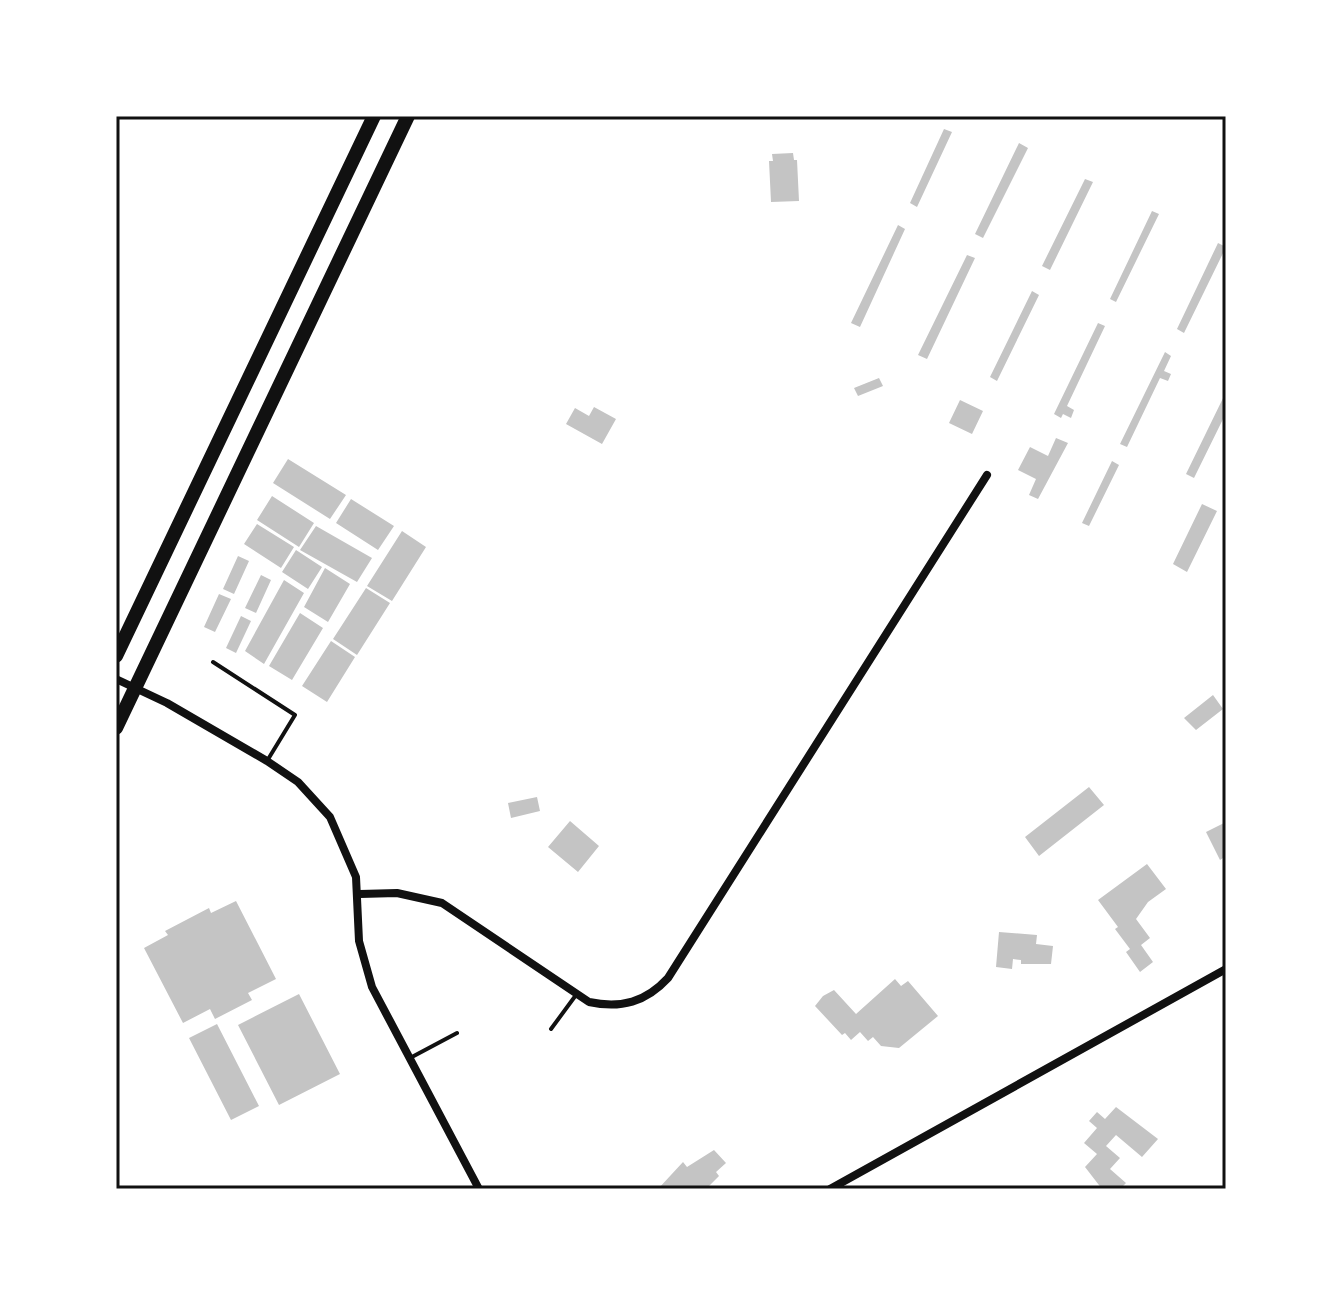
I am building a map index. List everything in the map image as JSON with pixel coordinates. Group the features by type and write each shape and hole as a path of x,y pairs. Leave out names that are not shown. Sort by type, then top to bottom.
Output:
{"main road":[{"path":"116,656 374,116"},
{"path":"116,728 408,116"}],"street":[{"path":"360,894 397,893 442,903 576,995 600,1005 632,1003 657,989 668,978 987,475"},
{"path":"116,679 267,761 298,782 330,817 341,837 360,894 359,941 372,987 479,1189"},
{"path":"830,1189 1226,969"}],"lane":[{"path":"213,662 295,715 267,761"},
{"path":"551,1029 576,995"},
{"path":"410,1058 457,1033"}],"building":[{"path":"944,129 952,132 917,207 910,203"},
{"path":"1019,143 1028,148 983,238 975,234"},
{"path":"793,153 794,160 797,160 799,201 771,202 769,161 773,161 772,154"},
{"path":"1085,179 1093,182 1050,270 1042,266"},
{"path":"1152,211 1159,214 1116,302 1110,299"},
{"path":"898,225 905,229 860,327 851,323"},
{"path":"1218,243 1226,247 1184,333 1177,329"},
{"path":"967,255 975,258 927,359 918,355"},
{"path":"1032,291 1039,295 997,381 990,377"},
{"path":"1098,323 1105,326 1067,406 1074,410 1071,418 1063,414 1061,418 1054,414"},
{"path":"1165,352 1171,356 1164,371 1171,374 1168,381 1160,378 1127,447 1120,444"},
{"path":"879,378 883,386 858,396 854,388"},
{"path":"1226,392 1226,413 1194,478 1186,474"},
{"path":"960,400 983,411 972,434 949,423"},
{"path":"594,407 616,419 602,444 566,424 575,408 589,416"},
{"path":"1056,438 1068,443 1038,499 1029,495 1036,479 1018,470 1030,447 1048,456"},
{"path":"288,459 346,495 330,519 273,483"},
{"path":"1112,461 1119,465 1089,526 1082,523"},
{"path":"272,496 314,523 299,547 257,520"},
{"path":"351,499 394,526 378,550 336,523"},
{"path":"1202,504 1217,511 1187,572 1173,564"},
{"path":"257,524 294,547 281,568 244,544"},
{"path":"316,526 372,558 357,582 300,550"},
{"path":"402,531 426,547 392,601 367,586"},
{"path":"296,550 322,567 308,589 282,572"},
{"path":"238,556 249,561 234,594 223,589"},
{"path":"325,568 350,584 328,622 304,607"},
{"path":"261,575 271,580 256,613 245,608"},
{"path":"284,580 304,593 264,664 245,651"},
{"path":"366,588 390,603 357,655 333,639"},
{"path":"219,594 231,599 215,632 204,627"},
{"path":"300,613 323,628 292,680 269,666"},
{"path":"241,616 251,621 236,653 226,648"},
{"path":"331,641 355,657 327,702 302,686"},
{"path":"1213,695 1223,709 1196,730 1184,718"},
{"path":"1089,787 1104,805 1039,856 1025,837"},
{"path":"537,797 540,811 511,818 508,803"},
{"path":"570,821 599,846 578,872 548,847"},
{"path":"1226,822 1226,864 1223,858 1220,860 1206,832"},
{"path":"1147,864 1166,889 1148,902 1136,919 1150,938 1141,945 1153,962 1140,972 1126,952 1130,949 1115,929 1118,927 1098,900"},
{"path":"236,901 276,979 248,993 252,1000 215,1019 210,1009 183,1023 144,948 168,935 165,931 209,908 211,913"},
{"path":"999,932 1037,935 1036,944 1053,946 1051,964 1021,964 1021,960 1013,959 1012,969 996,967"},
{"path":"895,979 901,986 908,981 938,1016 899,1048 881,1046 873,1037 868,1041 860,1032 851,1040 845,1033 842,1035 815,1006 823,996 834,990 856,1014"},
{"path":"299,994 340,1074 279,1105 238,1025"},
{"path":"217,1024 259,1106 231,1120 189,1038"},
{"path":"1116,1107 1158,1139 1142,1157 1116,1135 1106,1146 1120,1158 1110,1169 1126,1183 1120,1189 1102,1189 1085,1167 1097,1154 1084,1143 1097,1128 1089,1121 1097,1112 1105,1119"},
{"path":"714,1150 726,1163 716,1172 719,1176 706,1189 658,1189 683,1162 687,1167"}]}
